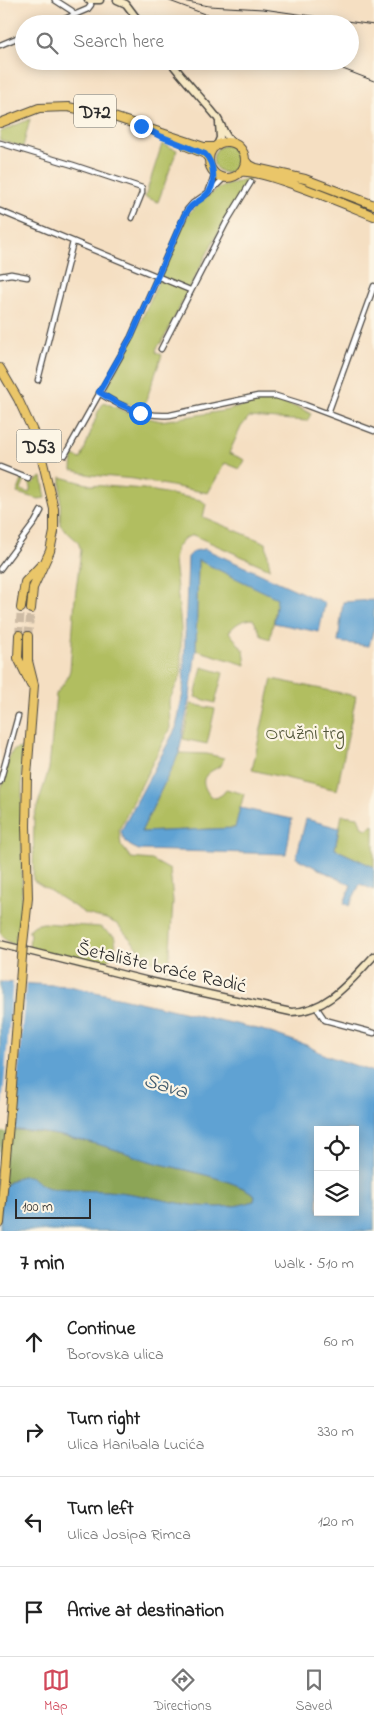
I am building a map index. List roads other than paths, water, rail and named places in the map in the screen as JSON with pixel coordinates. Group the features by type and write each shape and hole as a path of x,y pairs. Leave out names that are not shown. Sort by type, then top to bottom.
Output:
{"main road":[{"path":"89,0 100,0"},
{"path":"117,0 126,4 134,15"},
{"path":"177,70 219,122 227,137 242,149 245,160 252,166 304,179 374,205"},
{"name":"D72","path":"0,123 29,111 57,106 96,112 204,147 232,142"},
{"path":"219,122 220,138 209,159 213,170 220,176 230,177 240,172 250,172 374,216"},
{"name":"D72","path":"141,126 160,136 202,152 209,159"},
{"path":"240,172 245,160"},
{"name":"D53","path":"0,368 31,424 44,463 55,517 54,532 47,558 33,588 31,609"},
{"name":"D53","path":"21,608 25,582 47,558"},
{"path":"19,635 18,658 33,694"},
{"path":"0,1222 28,898 26,782 34,683 28,657 28,636"},
{"name":"Šetalište braće Radić","path":"0,944 149,981 279,1010 299,1012 316,1007"},
{"path":"316,1007 336,994 374,956"}],"street":[{"path":"55,0 72,11 74,15 88,9 91,4 89,0"},
{"path":"0,44 15,38"},
{"path":"0,143 142,188 142,193 132,218"},
{"path":"208,193 214,177 213,170"},
{"path":"65,454 131,337 187,210 225,177"},
{"path":"161,349 226,223 251,182"},
{"path":"0,211 190,290"},
{"path":"38,380 73,242"},
{"path":"0,276 11,274 27,277"},
{"path":"328,413 374,286"},
{"path":"99,392 134,411 150,415 170,415 258,396 281,397 374,431"},
{"path":"0,468 28,478"},
{"path":"0,569 41,511"},
{"path":"0,782 18,716"},
{"path":"316,1007 325,1020 374,1033"}],"water":[{"path":"205,549 325,603 319,632 274,623 277,598 198,560 196,650 190,696 179,753 141,832 235,828 240,808 292,819 286,854 139,850 127,843 122,835 121,831 176,728 183,693 188,557 194,551"},
{"path":"374,600 374,628 369,646 338,642 343,602"},
{"path":"306,819 339,828 335,849 374,867 374,890 360,884 349,906 344,903 351,885 296,858"},
{"name":"Sava","path":"0,982 69,986 262,1030 374,1072 374,1231 0,1231 0,1188 23,1176 31,1177 49,1188 116,1192 206,1207 238,1205 254,1201 255,1195 219,1179 149,1161 88,1142 59,1135 0,1129"}],"tunnel":[{"path":"19,635 21,608"},
{"path":"28,636 31,609"}],"railway":[{"path":"167,0 207,15"},
{"path":"177,0 209,6 263,9 305,15"},
{"path":"359,23 374,25"},
{"path":"345,70 374,81"}],"park label":[{"name":"Oružni trg","path":"305,732"}]}
